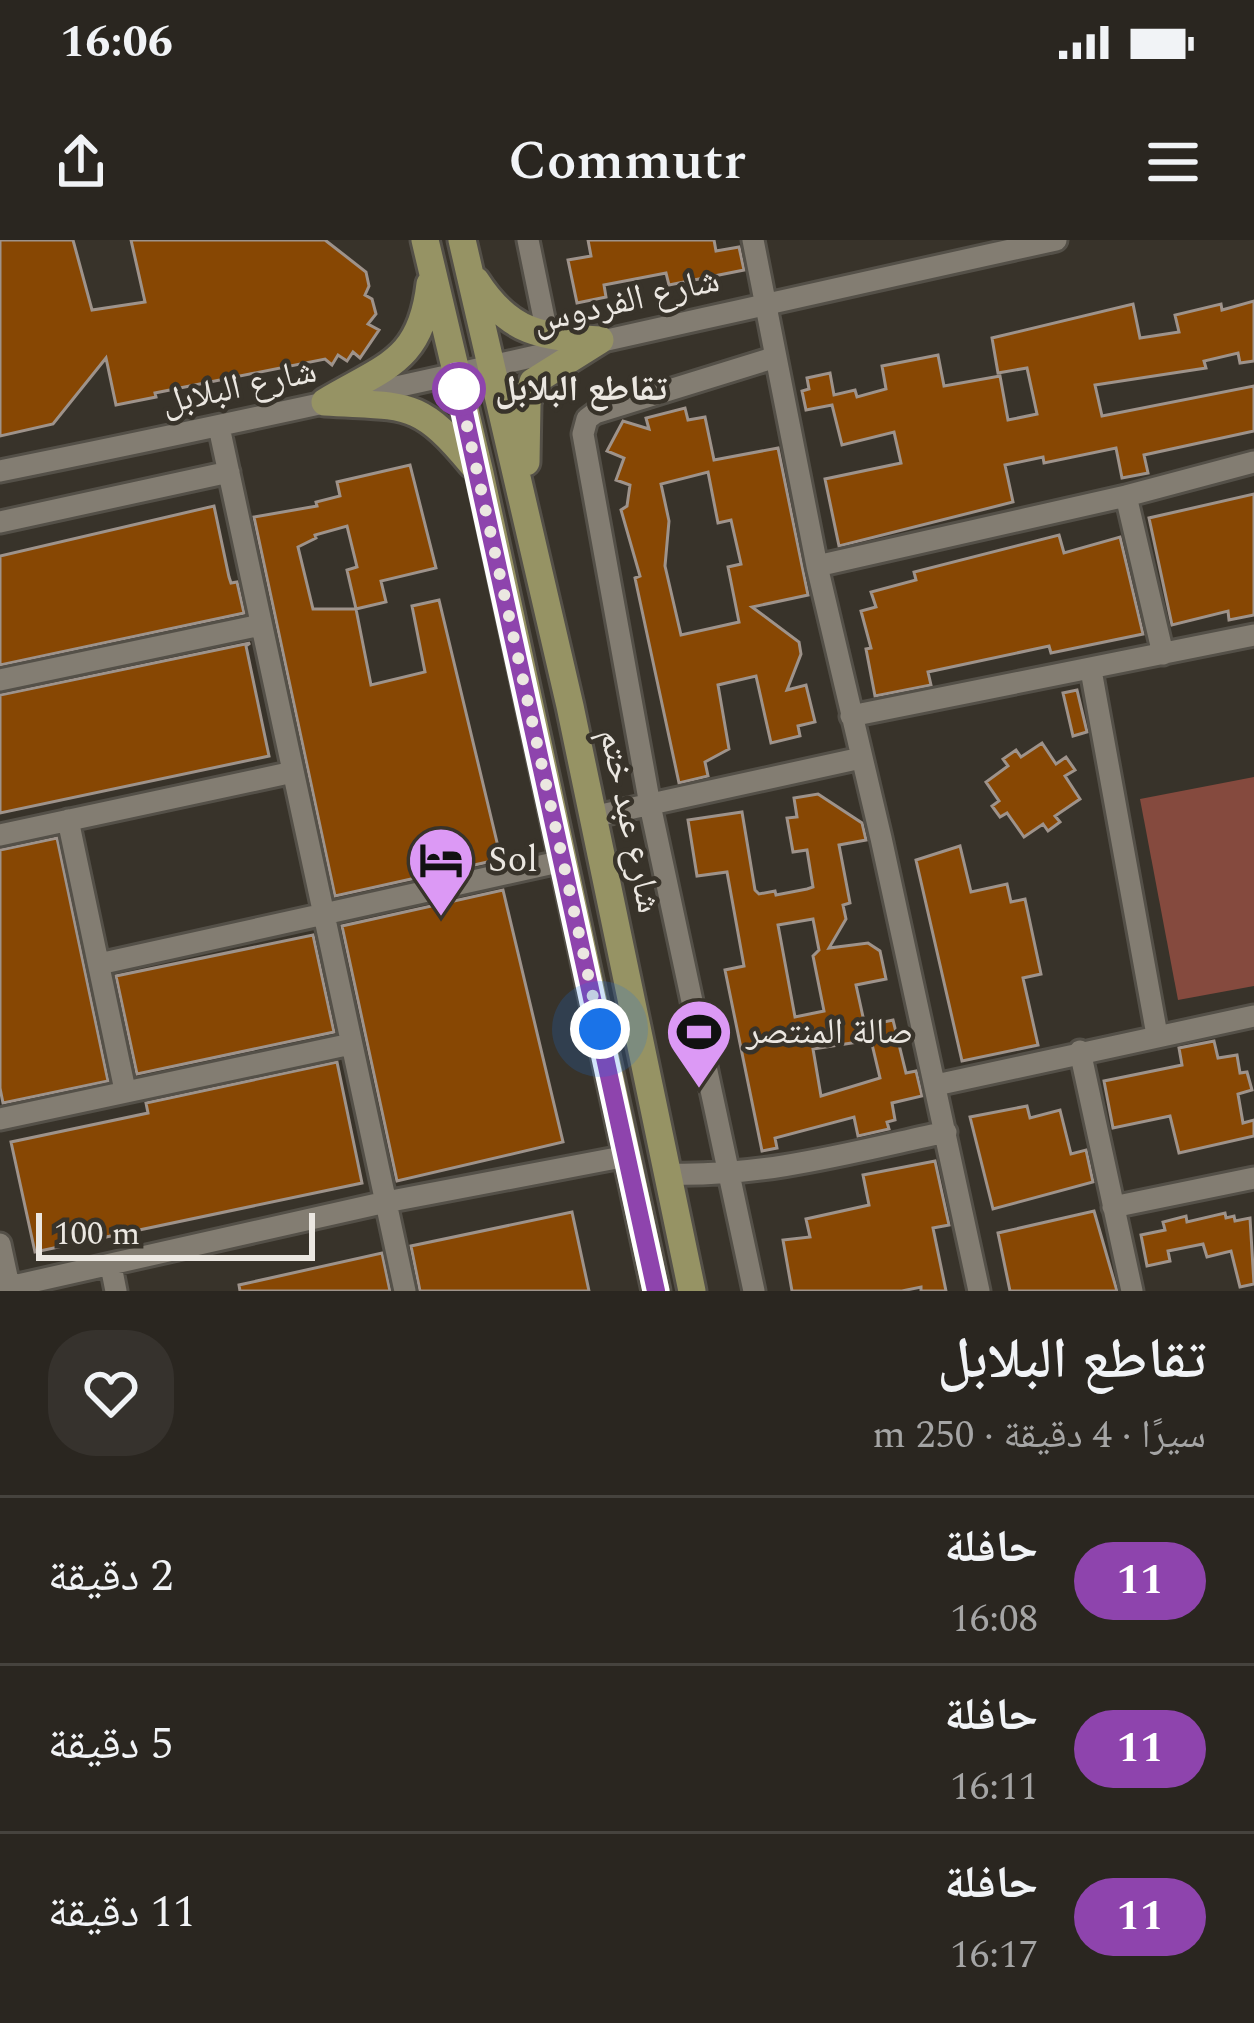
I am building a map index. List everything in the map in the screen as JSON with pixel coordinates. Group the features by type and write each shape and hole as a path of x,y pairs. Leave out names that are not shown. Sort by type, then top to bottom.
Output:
{"main road":[{"name":"شارع عبد ختم","path":"425,240 480,472 656,1291"},
{"name":"شارع عبد ختم","path":"465,253 692,1291"},
{"path":"465,253 488,298 514,322 548,338 600,340"},
{"path":"325,402 408,351 427,310 432,272"},
{"path":"527,520 525,443 532,382 600,340"},
{"path":"325,402 405,408 422,414 437,423 480,472"}],"street":[{"path":"528,240 548,338"},
{"path":"753,240 817,566 979,1291"},
{"name":"شارع الفردوس","path":"492,366 1056,240"},
{"path":"754,1291 650,805 583,434 587,419 595,413 776,357"},
{"name":"شارع البلابل","path":"0,471 492,366"},
{"path":"219,427 404,1291"},
{"path":"817,566 1254,462"},
{"path":"0,522 229,472"},
{"path":"1126,496 1163,655"},
{"path":"0,680 261,625"},
{"path":"851,716 1254,634"},
{"path":"1091,670 1157,1035"},
{"path":"592,817 861,758"},
{"path":"0,835 293,772"},
{"path":"68,820 125,1090"},
{"path":"99,964 563,861"},
{"path":"936,1085 1254,1016"},
{"path":"0,1118 352,1044"},
{"path":"1080,1051 1132,1291"},
{"path":"669,1174 727,1175 797,1166 946,1132"},
{"path":"0,1244 5,1287 386,1202 627,1156"},
{"path":"1113,1207 1254,1178"},
{"path":"110,1265 116,1291"}],"shaded area":[{"path":"1254,777 1254,986 1178,1000 1140,799"}],"building":[{"path":"0,240 73,240 92,310 145,302 131,240 325,240 366,272 369,286 365,295 372,299 376,314 368,324 379,330 360,358 353,352 347,361 338,355 332,365 325,359 116,405 106,358 53,424 0,436"},
{"path":"588,240 714,240 716,251 739,247 744,270 669,285 666,273 604,285 606,297 577,303 568,260 591,256"},
{"path":"1254,301 1254,361 1240,363 1238,353 1204,361 1206,368 1095,385 1102,416 1254,386 1254,431 1144,455 1148,473 1122,478 1116,448 1044,463 1043,457 1005,465 1013,502 839,546 825,479 901,463 894,432 842,445 832,405 806,410 802,391 809,389 807,378 830,373 834,395 855,390 857,397 886,389 882,366 938,355 944,386 1000,376 1008,420 1037,414 1027,368 998,373 992,338 1133,304 1140,338 1179,332 1175,315"},
{"path":"685,408 688,420 705,417 714,460 778,448 808,595 752,607 799,642 801,654 787,690 806,685 815,722 798,726 800,736 771,743 756,676 718,685 729,749 705,762 708,776 679,783 635,578 640,576 621,510 627,506 630,485 616,480 624,458 607,451 623,421 649,429 646,418","holes":["708,472 718,523 731,520 741,564 728,567 739,622 681,635 665,566 669,521 661,484"]},
{"path":"410,465 436,568 381,581 386,602 356,609 371,685 425,672 412,606 439,600 501,859 335,896 254,517 317,506 316,502 340,496 337,482","holes":["347,526 357,567 347,570 356,609 313,609 298,547 315,535"]},
{"path":"1254,494 1254,615 1229,620 1228,611 1172,625 1149,518"},
{"path":"214,506 229,577 231,583 237,582 244,613 0,665 0,556"},
{"path":"1059,535 1064,553 1120,537 1143,634 1051,653 1049,646 928,672 931,685 875,696 866,649 871,648 861,611 876,607 871,592 916,580 914,572"},
{"path":"250,643 246,646 269,756 0,813 0,695"},
{"path":"1077,690 1087,732 1073,736 1063,693"},
{"path":"1042,743 1056,764 1066,757 1075,770 1065,776 1080,799 1055,816 1060,822 1048,831 1043,824 1024,837 1007,813 1000,817 992,806 999,801 986,782 1008,766 1003,759 1016,750 1021,757"},
{"path":"818,794 862,823 866,840 839,845 850,903 843,905 846,919 829,948 868,943 880,951 886,979 856,985 865,1026 893,1020 906,1073 916,1071 922,1096 892,1103 895,1120 887,1122 889,1129 858,1136 854,1117 775,1138 777,1148 762,1151 725,970 744,966 727,872 697,876 688,820 742,812 755,890 759,894 775,891 776,895 807,889 813,887 807,850 793,852 787,818 797,817 794,798","holes":["813,919 819,950 813,956 824,1011 795,1017 778,925","871,1040 880,1078 821,1096 813,1049"]},
{"path":"57,838 108,1081 3,1103 0,850"},
{"path":"960,846 971,892 1007,884 1011,902 1025,899 1041,974 1023,978 1038,1045 962,1061 916,860"},
{"path":"503,890 563,1142 397,1181 342,926"},
{"path":"313,935 334,1032 137,1074 116,976"},
{"path":"1214,1041 1218,1058 1237,1055 1240,1073 1247,1072 1252,1090 1238,1094 1243,1123 1254,1120 1254,1136 1179,1153 1170,1116 1113,1128 1104,1081 1182,1065 1179,1048"},
{"path":"337,1062 362,1183 35,1252 11,1142 148,1113 146,1103"},
{"path":"1027,1106 1030,1118 1060,1110 1071,1154 1086,1150 1093,1182 993,1209 970,1117"},
{"path":"935,1161 949,1225 933,1228 946,1291 921,1291 921,1287 792,1291 783,1240 810,1237 806,1219 869,1205 863,1175"},
{"path":"1094,1211 1117,1291 1010,1291 998,1233"},
{"path":"572,1212 589,1291 420,1291 411,1246"},
{"path":"1225,1213 1235,1221 1250,1218 1254,1284 1240,1287 1231,1251 1207,1257 1203,1244 1168,1251 1170,1261 1147,1266 1141,1235 1165,1230 1163,1222"},
{"path":"382,1253 390,1291 240,1291 239,1285"}],"bus line":[{"name":"11","path":"456,376 656,1291"}],"place":[{"name":"تقاطع البلابل","path":"459,389"},
{"name":"Sol","path":"441,919"},
{"name":"صالة المنتصر","path":"699,1091"}],"route":[{"path":"459,389 456,376 600,1029"}]}
